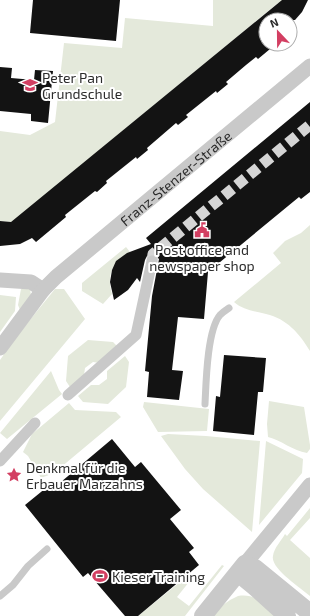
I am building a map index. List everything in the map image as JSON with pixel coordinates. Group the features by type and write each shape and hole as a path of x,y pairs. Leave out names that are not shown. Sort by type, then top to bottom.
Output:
{"street":[{"name":"Franz-Stenzer-Straße","path":"0,348 43,290 73,262 310,66"},
{"path":"68,395 136,335 152,261"},
{"path":"0,280 31,282 43,290"},
{"path":"0,461 35,423"},
{"path":"203,616 310,485"},
{"path":"241,568 255,568 310,613"},
{"path":"241,568 255,587 287,616"}],"lane":[{"path":"205,404 209,349 214,327 219,316 229,308"},
{"path":"0,596 13,585 28,566 47,549"}],"shaded area":[{"path":"213,0 284,0 267,12 258,12 258,19 10,224 10,222 0,221 0,131 30,135 55,122 64,43 122,48 125,18 213,26"},
{"path":"310,225 310,351 297,333 280,319 245,309 234,302 281,263 273,253 285,241 301,233"},
{"path":"126,247 130,252 119,260 112,269 110,287 112,294 103,304 82,291 82,283"},
{"path":"21,289 30,289 31,295 20,310 18,305"},
{"path":"55,289 64,289 85,319 0,421 0,360 16,337"},
{"path":"0,295 16,297 15,311 0,332"},
{"path":"88,340 113,342 118,347 100,363 93,362 85,368 84,375 70,387 66,381 68,356"},
{"path":"125,356 129,362 126,387 108,404 83,402 78,396 91,385 99,385 107,379 107,371"},
{"path":"51,371 62,394 7,439 0,433"},
{"path":"269,401 304,407 310,445 310,449 307,453 268,437 267,424"},
{"path":"144,402 209,409 207,431 158,432 143,407"},
{"path":"69,403 75,410 116,412 121,417 54,473 41,478 28,456 23,452 32,434"},
{"path":"168,434 260,441 252,532 203,489 185,469 161,436"},
{"path":"266,441 303,459 302,473 259,525"},
{"path":"310,508 310,518 290,540 310,558 310,596 281,572 273,561 273,556 276,547 285,534 287,536"},
{"path":"222,565 224,566 185,616 138,616 190,574 193,577 177,597 189,606"},
{"path":"238,596 250,596 255,598 278,616 214,616 224,604"}],"building":[{"path":"33,0 120,0 116,41 30,33"},
{"path":"282,0 308,0 298,17 298,12 267,12"},
{"path":"258,20 258,52 266,52 258,59 256,57 246,65 226,82 228,84 217,93 216,91 186,115 188,117 178,125 176,123 147,148 148,150 137,159 136,157 106,181 107,183 97,192 95,191 65,215 66,217 36,242 32,238 20,244 0,246 0,221 11,222"},
{"path":"0,67 12,68 11,78 34,80 35,70 53,71 48,123 31,121 31,114 0,111"},
{"path":"310,102 310,192 301,199 299,197 208,272 204,319 178,317 172,370 183,371 179,400 147,397 149,372 145,371 152,296 159,259 154,254 147,256 140,282 137,278 128,290 114,300 110,282 112,270 116,261 127,253 151,244 146,238"},
{"path":"224,355 266,358 263,392 258,392 254,435 213,431 216,396 220,397"},
{"path":"112,439 135,467 141,462 181,510 170,519 194,548 189,552 199,565 138,616 125,616 88,573 83,577 25,505 52,483 55,487"}],"tunnel":[{"path":"152,261 153,254 310,125"}],"place":[{"name":"Peter Pan Grundschule","path":"30,85"},
{"name":"Post office and newspaper shop","path":"202,230"},
{"name":"Denkmal für die Erbauer Marzahns","path":"14,475"},
{"name":"Kieser Training","path":"100,576"}]}
